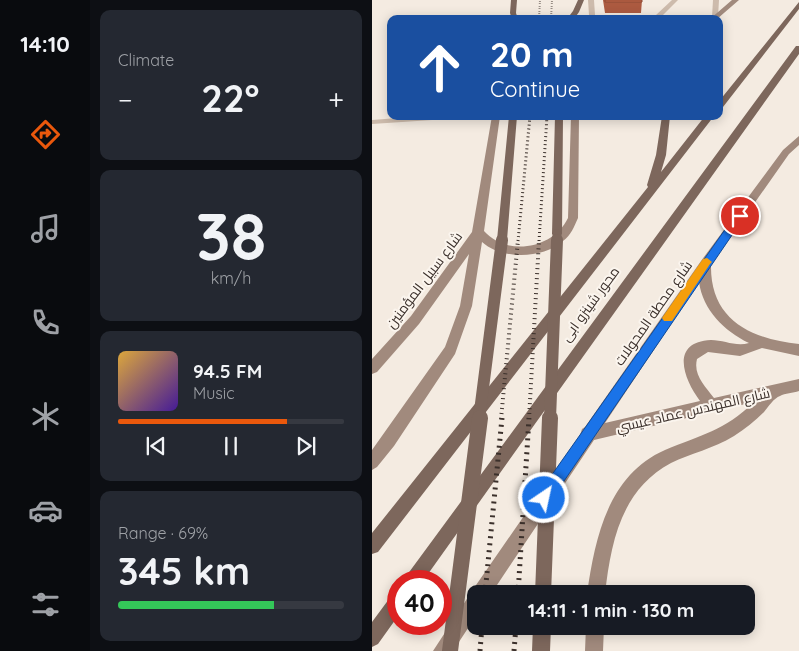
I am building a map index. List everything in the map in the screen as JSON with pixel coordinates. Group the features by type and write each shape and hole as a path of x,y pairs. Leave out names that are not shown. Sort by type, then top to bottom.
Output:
{"main road":[{"path":"514,0 514,15"},
{"path":"573,15 581,0"},
{"path":"723,101 798,4"},
{"name":"محور شينزو ابى","path":"420,570 798,48"},
{"path":"450,651 502,240 513,120"},
{"path":"544,585 560,120"},
{"path":"649,195 661,154 665,120"},
{"name":"محور شينزو ابى","path":"372,546 707,120"},
{"path":"372,638 387,617"},
{"path":"541,651 542,635"}],"street":[{"path":"718,15 736,0"},
{"path":"372,462 389,441 450,350 466,306 495,120"},
{"path":"479,232 490,242 508,249 530,250 551,244 566,232 573,218 575,120"},
{"name":"شارع محطة المحولات","path":"486,585 587,434 705,264 798,138"},
{"name":"شارع سبيل المؤمنين","path":"372,368 415,320 479,232"},
{"path":"705,264 706,289 716,310 735,328 775,347 798,350"},
{"path":"710,404 690,371 689,364 695,352 709,346 745,351 752,349 761,342"},
{"name":"شارع المهندس عماد عيسي","path":"587,434 798,385"},
{"path":"597,585 601,547 616,508 637,477 663,459 729,432 754,413 774,391"},
{"path":"442,651 467,614"},
{"path":"594,651 595,635"}],"lane":[{"path":"591,0 592,15"},
{"path":"659,15 675,0"},
{"path":"714,15 716,0"},
{"path":"372,122 402,120"}],"building":[{"path":"605,0 642,0 642,2 605,2"}],"railway":[{"path":"539,15 540,0"},
{"path":"551,15 552,0"},
{"path":"518,241 530,120"},
{"path":"539,241 547,120"},
{"path":"501,419 518,240"},
{"path":"529,419 539,240"},
{"path":"486,585 502,418"},
{"path":"519,585 529,418"},
{"path":"480,651 481,635"},
{"path":"514,651 515,635"}],"slow traffic":[{"path":"668,318 707,262"}],"route":[{"path":"544,498 740,216"}]}
